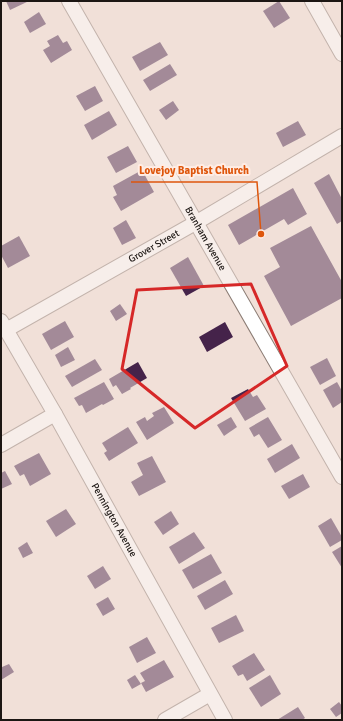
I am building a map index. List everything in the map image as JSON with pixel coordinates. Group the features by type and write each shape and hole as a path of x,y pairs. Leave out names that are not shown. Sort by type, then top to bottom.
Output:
{"street":[{"name":"Branham Avenue","path":"69,1 342,477"},
{"path":"312,1 342,54"},
{"name":"Grover Street","path":"3,325 197,222 342,136"},
{"name":"Pennington Avenue","path":"3,325 55,414 225,720"},
{"path":"1,445 55,414"},
{"path":"165,720 210,694"}],"highlighted area":[{"path":"251,284 287,366 195,428 122,369 137,290"}],"building":[{"path":"6,1 29,1 10,10"},
{"path":"279,1 290,18 274,28 263,11"},
{"path":"39,12 46,24 30,33 24,22"},
{"path":"58,35 63,43 67,41 72,50 51,63 43,50 50,46 47,41"},
{"path":"160,42 168,55 140,71 132,57"},
{"path":"170,64 177,75 150,91 143,80"},
{"path":"95,86 103,101 85,111 76,96"},
{"path":"173,101 179,110 166,120 159,110"},
{"path":"109,111 117,125 92,140 84,125"},
{"path":"298,121 306,135 283,147 276,133"},
{"path":"128,146 137,162 116,173 107,157"},
{"path":"142,170 154,192 121,211 113,197 117,195 113,186"},
{"path":"329,174 342,199 342,221 337,224 314,183"},
{"path":"293,188 307,214 288,225 284,219 239,245 228,225"},
{"path":"126,220 136,238 122,245 113,228"},
{"path":"311,226 342,282 342,298 291,326 264,276 280,267 270,248"},
{"path":"19,236 30,256 8,268 1,255 1,246"},
{"path":"188,257 204,286 186,296 170,268"},
{"path":"120,304 127,314 116,321 110,311"},
{"path":"65,321 74,337 51,350 42,334"},
{"path":"225,322 233,337 207,352 199,337"},
{"path":"68,347 75,360 61,367 55,355"},
{"path":"327,358 336,376 320,385 310,367"},
{"path":"95,359 102,370 72,387 65,376"},
{"path":"138,362 147,378 122,394 116,385 113,387 109,379"},
{"path":"104,382 114,399 86,413 82,405 79,406 74,398"},
{"path":"337,382 342,391 342,402 333,408 323,390"},
{"path":"248,389 253,397 257,395 266,409 245,421 231,398"},
{"path":"164,407 174,423 147,440 136,422 145,417 147,421 154,416 152,413"},
{"path":"231,417 237,427 224,436 217,425"},
{"path":"268,417 282,440 268,448 259,434 254,437 249,428"},
{"path":"128,427 138,443 109,461 104,453 107,451 102,443"},
{"path":"292,444 300,458 275,473 267,459"},
{"path":"39,453 51,474 30,486 24,474 20,476 14,466"},
{"path":"152,456 166,482 139,496 131,482 143,475 137,463"},
{"path":"5,471 12,484 1,489 1,473"},
{"path":"303,474 310,487 289,499 281,486"},
{"path":"66,509 76,524 56,537 46,521"},
{"path":"171,511 179,524 163,535 154,522"},
{"path":"331,518 342,537 342,540 330,547 318,526"},
{"path":"194,532 205,548 179,564 169,547"},
{"path":"27,542 33,553 23,558 18,548"},
{"path":"342,546 342,568 332,552"},
{"path":"211,554 222,573 193,589 182,570"},
{"path":"103,566 111,579 95,589 87,576"},
{"path":"225,580 233,594 205,610 197,596"},
{"path":"108,597 115,609 103,616 96,604"},
{"path":"236,615 244,631 219,643 211,628"},
{"path":"147,637 156,653 137,663 129,647"},
{"path":"254,653 265,670 247,681 243,674 238,676 232,666"},
{"path":"164,660 174,677 146,692 141,683 145,681 140,673"},
{"path":"9,664 14,672 1,680 1,665 2,667"},
{"path":"135,675 141,684 132,689 127,680"},
{"path":"270,675 281,694 261,707 249,688"},
{"path":"339,702 342,706 342,713 336,717 330,709"},
{"path":"298,707 305,718 302,720 277,720"}],"place":[{"name":"Lovejoy Baptist Church","path":"261,234"}]}
